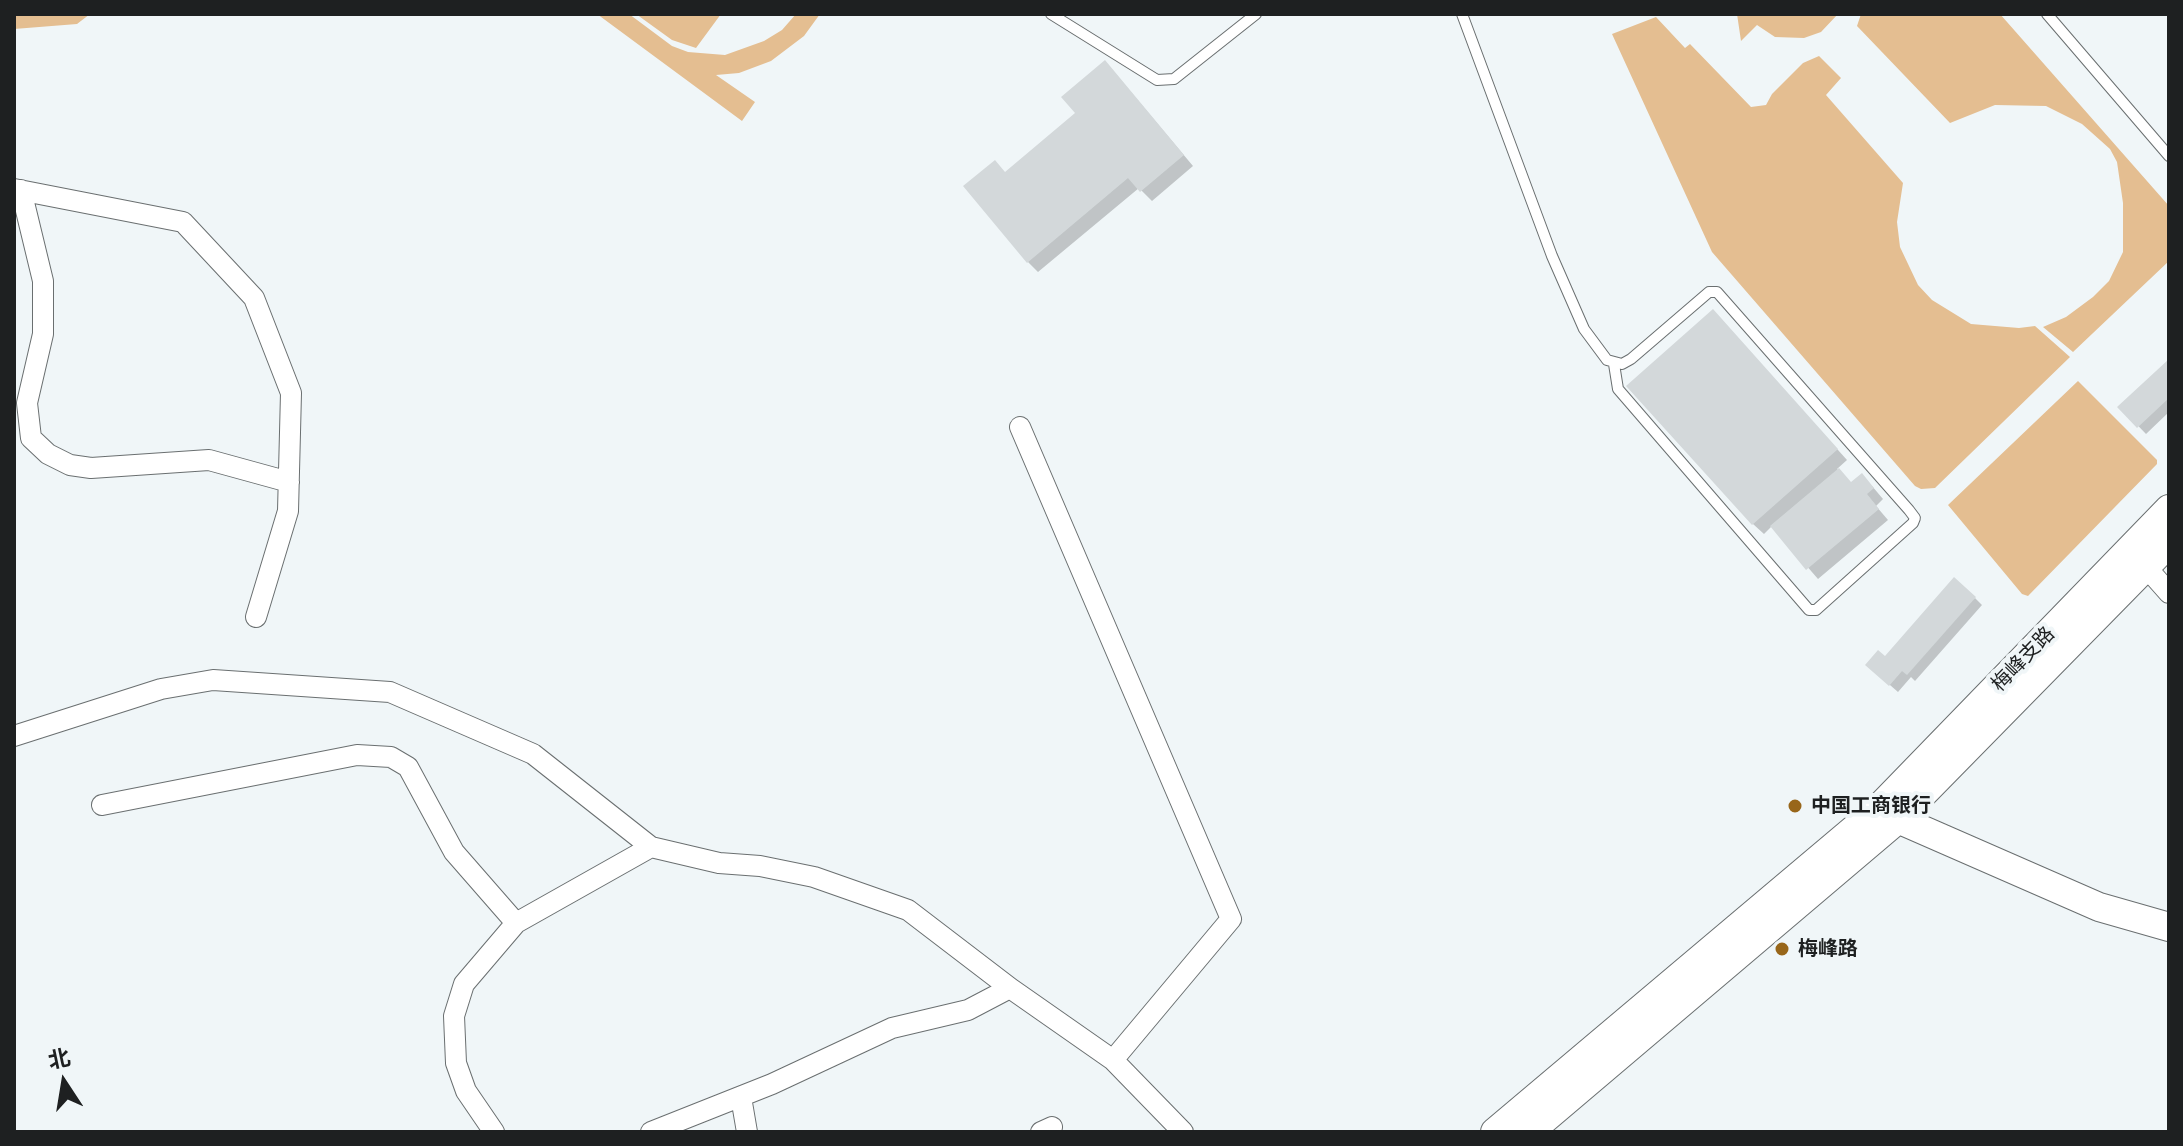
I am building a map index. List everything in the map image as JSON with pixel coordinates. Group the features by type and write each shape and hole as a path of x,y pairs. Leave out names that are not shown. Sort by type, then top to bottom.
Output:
{"main road":[{"name":"梅峰支路","path":"1888,814 2169,509"},
{"name":"梅峰支路","path":"1888,814 2169,543"},
{"path":"1888,814 2099,907 2169,927"},
{"path":"1495,1132 1888,814"},
{"path":"1529,1132 1888,814"}],"street":[{"path":"256,617 288,511 289,482 291,393 254,298 183,222 17,190 43,281 43,334 27,403 31,438 48,454 70,465 91,468 209,460 289,482"},
{"path":"1020,427 1231,919 1113,1060"},
{"path":"2146,567 2169,593"},
{"path":"14,736 161,689 213,680 390,692 533,754 651,847 719,863 760,866 814,877 908,910 1010,988 1113,1060 1183,1132"},
{"path":"102,805 357,755 391,757 408,767 454,852 516,923"},
{"path":"494,1132 466,1091 456,1063 454,1016 464,984 516,923 651,847"},
{"path":"651,1132 741,1097 892,1028 968,1010 1010,988"},
{"path":"741,1097 747,1132"}],"lane":[{"path":"1051,14 1157,80 1174,79 1256,14"},
{"path":"1462,14 1568,293 1584,329 1614,364 1618,389 1809,610 1816,610 1913,523 1915,518 1909,510 1717,292 1709,292 1631,359 1614,364"},
{"path":"2047,14 2169,156"}],"shaded area":[{"path":"14,14 90,14 77,24 14,29"},
{"path":"597,14 629,14 672,46 688,52 725,55 764,41 782,30 796,14 820,14 804,36 771,61 739,73 716,75 755,102 742,121"},
{"path":"636,14 721,14 696,48 672,40"},
{"path":"1737,14 1838,14 1821,32 1804,38 1775,37 1757,25 1741,41"},
{"path":"1861,14 2000,14 2169,206 2169,261 2073,352 2043,327 2066,317 2093,297 2109,281 2123,252 2123,203 2117,162 2110,149 2082,124 2046,106 1995,105 1950,123 1857,26"},
{"path":"1656,17 1685,48 1690,44 1751,107 1766,105 1772,94 1803,63 1819,56 1841,78 1826,95 1903,183 1897,222 1900,247 1918,285 1932,300 1971,324 2019,328 2035,326 2070,357 1935,488 1915,486 1712,252 1612,34"},
{"path":"2078,381 2157,460 2157,464 2028,596 2022,594 1948,505"}],"building":[{"path":"1105,60 1184,155 1140,192 1128,178 1027,263 963,186 995,160 1005,172 1075,113 1061,97"},
{"path":"1713,309 1838,449 1752,525 1626,386"},
{"path":"2169,359 2169,398 2137,428 2117,407"},
{"path":"1839,468 1851,482 1862,473 1874,488 1867,494 1879,509 1806,570 1770,526"},
{"path":"1954,577 1976,597 1907,675 1902,671 1889,686 1865,665 1878,650 1885,656"}],"place":[{"name":"中国工商银行","path":"1795,806"},
{"name":"梅峰路","path":"1782,949"}]}
